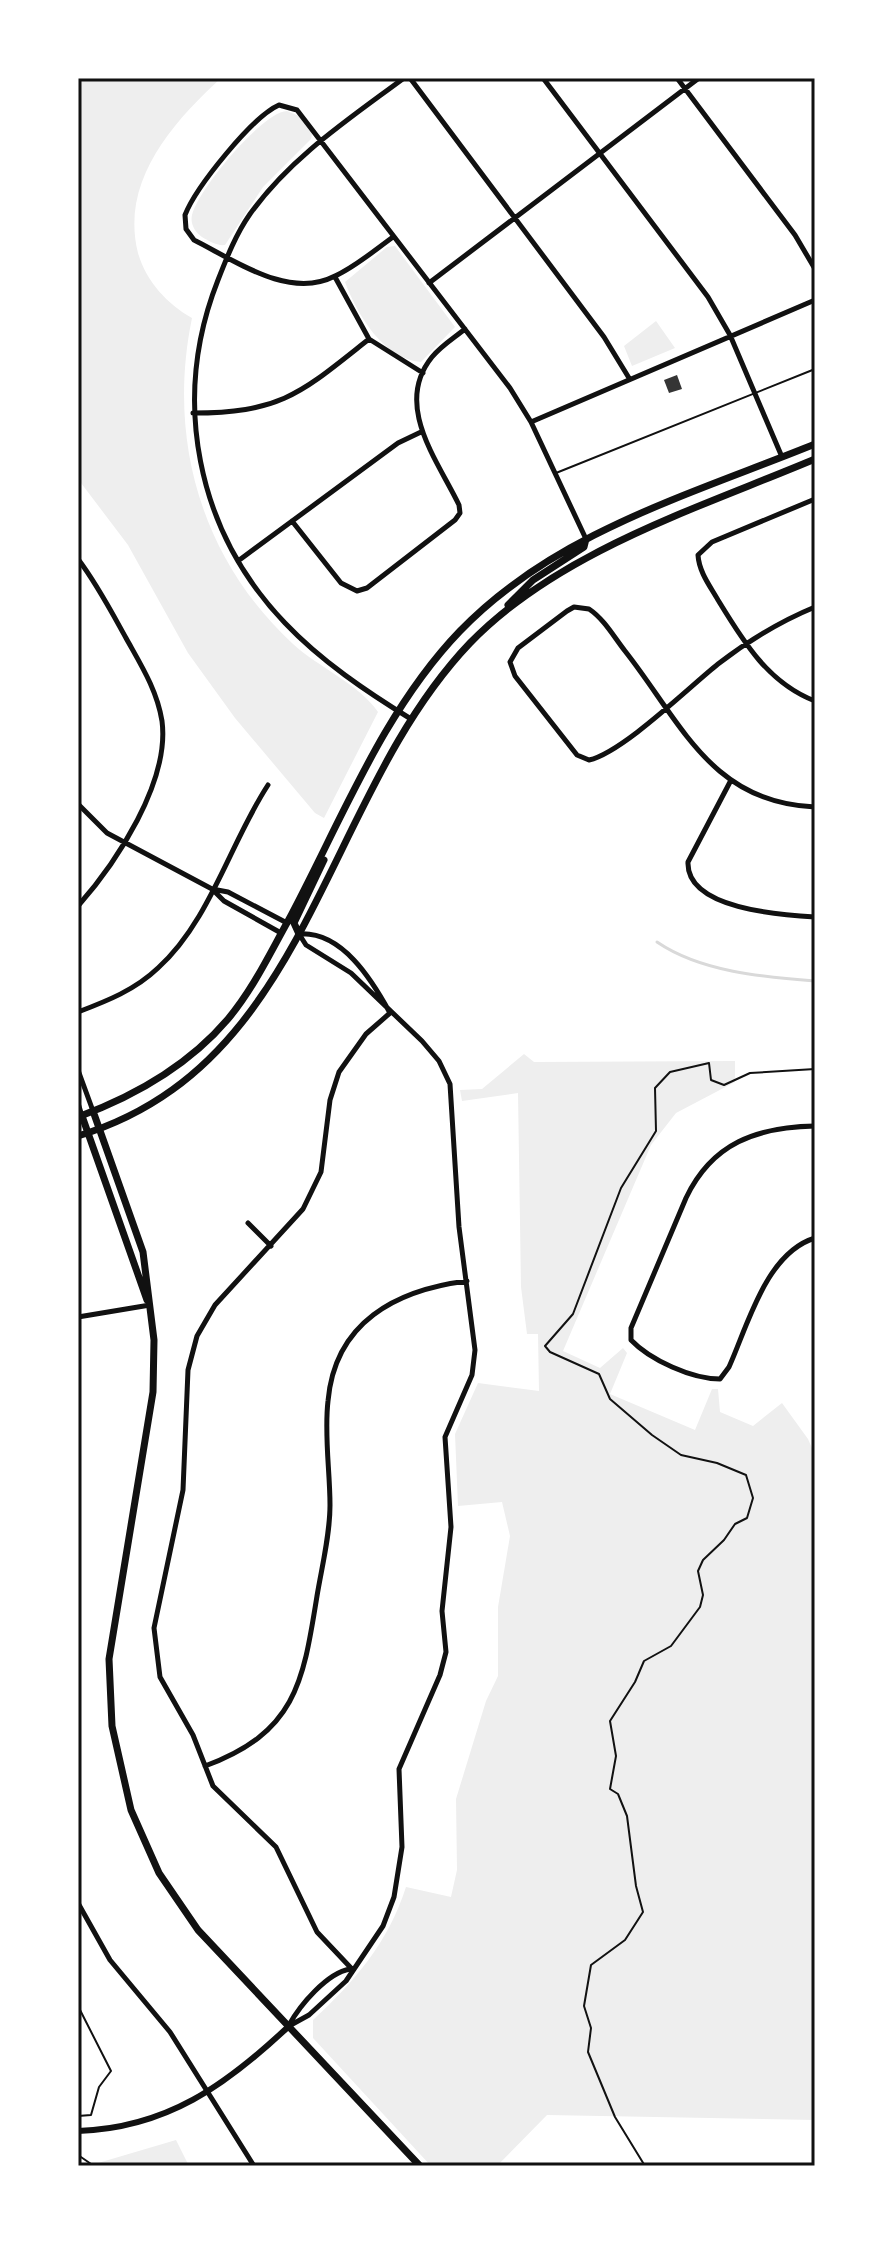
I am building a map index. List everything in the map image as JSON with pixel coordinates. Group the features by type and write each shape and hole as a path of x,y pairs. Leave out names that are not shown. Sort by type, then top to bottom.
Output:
{"main road":[{"path":"150,1305 80,1116 140,1091 197,1050 240,1003 287,923 398,711 432,663 476,615 524,575 586,539 815,444"},
{"path":"78,1136 100,1129 163,1097 220,1051 265,995 411,719 457,657 505,611 547,579 593,554 815,459"},
{"path":"505,611 513,598 584,547 586,539"},
{"path":"299,934 294,923 321,870 324,854"},
{"path":"93,1111 143,1252 155,1358 153,1392 109,1659 115,1748 138,1830 172,1894 219,1954 420,2166"}],"street":[{"path":"411,719 310,647 284,623 238,561 207,492 193,413 195,367 202,325 227,256 263,197 321,140 407,78 604,337 629,378"},
{"path":"543,78 694,277 730,335 782,457"},
{"path":"677,78 795,235 815,269"},
{"path":"429,283 699,78"},
{"path":"393,237 335,277 312,283 284,281 194,240 186,229 185,215 242,137 273,108 286,105 297,110 465,329 531,422 586,539"},
{"path":"335,277 369,339 423,373"},
{"path":"531,422 815,300"},
{"path":"292,521 341,583 357,591 367,588 460,513 421,432 418,392 431,358 465,329"},
{"path":"193,413 273,405 302,389 369,339"},
{"path":"238,561 398,443 421,432"},
{"path":"815,499 712,542 698,555 703,575 745,644 774,676 798,694 815,701"},
{"path":"78,559 100,591 149,681 161,721 156,775 99,885 78,906"},
{"path":"815,607 745,644 667,706 604,755 583,760 515,676 510,662 518,648 567,611 583,606 596,613 667,706 690,744 730,782 753,795 815,807"},
{"path":"730,782 688,862 688,874 697,887 744,909 815,917"},
{"path":"78,1012 120,995 156,970 179,945 268,785"},
{"path":"78,804 97,824 123,842 212,889 224,901 281,933"},
{"path":"212,889 228,892 287,923"},
{"path":"78,2131 135,2123 208,2094 249,2063 288,2027 309,2015 346,1981 351,1968 383,1926 394,1897 402,1847 399,1769 440,1675 446,1652 442,1611 451,1527 444,1446 448,1426 472,1375 474,1364 456,1188 453,1094 433,1053 390,1013 351,973 306,945 299,934 311,933 349,956 373,983 390,1013"},
{"path":"351,1968 317,1932 276,1847 219,1793 193,1735 160,1677 154,1642 156,1611 183,1490 191,1353 215,1305 303,1209 321,1172 330,1100 339,1072 355,1047 390,1013"},
{"path":"78,1070 93,1111"},
{"path":"78,1103 80,1116"},
{"path":"815,1126 750,1134 728,1145 712,1160 694,1181 686,1198 631,1328 631,1340 642,1352 706,1379 720,1379 729,1367 774,1269 790,1250 815,1238"},
{"path":"248,1223 271,1246"},
{"path":"205,1766 249,1746 266,1734 289,1707 303,1675 329,1523 328,1402 340,1358 362,1327 385,1305 418,1289 467,1281"},
{"path":"78,1317 150,1305"},
{"path":"78,1903 110,1960 162,2021 254,2166"},
{"path":"288,2027 300,2007 338,1972 351,1968"}],"lane":[{"path":"555,474 815,369"}],"path":[{"path":"645,2166 599,2085 588,2052 591,2028 584,2012 591,1965 625,1940 643,1912 626,1809 618,1794 610,1789 616,1756 610,1721 644,1661 671,1646 700,1607 703,1595 698,1577 700,1566 735,1524 747,1518 753,1498 746,1475 717,1463 681,1455 610,1399 599,1374 550,1352 545,1346 573,1314 616,1198 639,1153 656,1131 654,1092 665,1076 709,1063 711,1080 724,1085 750,1073 815,1069"},
{"path":"78,2006 111,2071 99,2087 91,2115 78,2116"},
{"path":"78,2155 94,2166"}],"shaded area":[{"path":"78,78 221,78 185,114 154,156 136,202 134,227 138,253 146,273 174,306 192,318 185,363 184,408 189,452 199,494 214,535 235,574 261,611 293,644 349,684 378,712 324,818 315,813 235,718 188,653 128,545 78,479"},
{"path":"287,111 299,116 312,134 311,139 263,187 225,245 202,237 194,228 192,215 206,189 248,138 276,114"},
{"path":"395,246 455,327 421,362 407,359 383,344 364,321 345,282 387,247"},
{"path":"656,321 675,348 632,366 624,346"},
{"path":"524,1054 534,1062 735,1061 735,1082 676,1113 651,1145 563,1351 600,1368 623,1348 627,1353 610,1394 695,1430 712,1389 718,1389 720,1412 753,1426 782,1403 808,1439 815,1455 815,2120 547,2115 497,2166 431,2166 313,2038 313,2020 343,1991 380,1943 406,1887 451,1897 457,1870 456,1799 486,1701 498,1676 498,1607 510,1536 502,1502 458,1506 455,1434 478,1383 539,1391 538,1334 527,1334 521,1287 518,1093 462,1101 460,1090 482,1089"},
{"path":"176,2140 189,2166 88,2166"}],"building":[{"path":"677,375 682,389 669,393 664,380"}],"waterway":[{"path":"657,942 693,960 733,971 815,981"}]}
